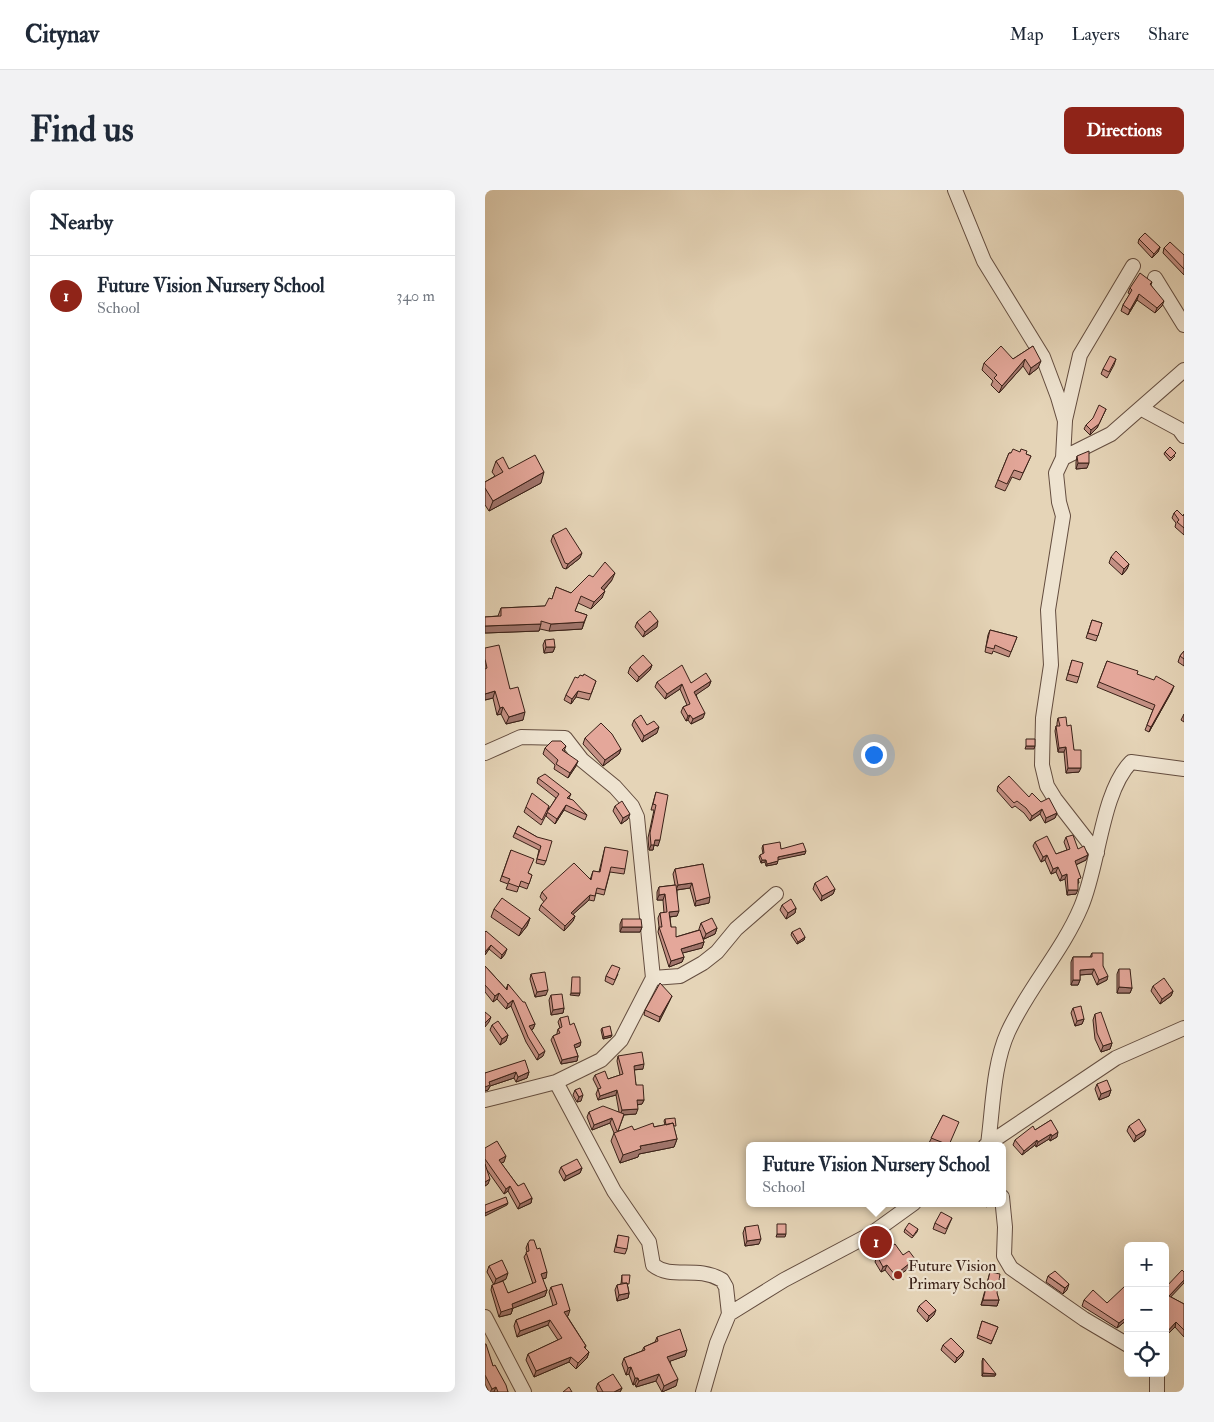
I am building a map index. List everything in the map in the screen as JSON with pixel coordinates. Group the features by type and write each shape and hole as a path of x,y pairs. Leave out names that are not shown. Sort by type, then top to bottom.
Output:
{"street":[{"path":"955,190 984,261 1043,358 1065,421"},
{"path":"1097,853 1055,799 1045,780 1042,765 1043,718 1051,664 1048,610 1063,516 1059,502 1056,473 1063,458 1065,421 1080,355 1133,266"},
{"path":"1155,278 1184,325"},
{"path":"1063,458 1111,434 1184,370"},
{"path":"1141,409 1179,430 1184,436"},
{"path":"485,753 521,738 565,738 582,760 615,787 632,806 639,829 640,860 647,906 653,978 633,1018 615,1046 601,1060 556,1082 485,1100"},
{"path":"986,1142 998,1066 1007,1033 1047,969 1081,907 1115,784 1131,762 1184,769"},
{"path":"653,978 681,976 703,963 717,952 736,928 776,894"},
{"path":"990,1142 1116,1058 1184,1028"},
{"path":"556,1082 614,1191 649,1242 653,1265 667,1273 693,1271 722,1280 725,1287 729,1314 717,1343 703,1392"},
{"path":"729,1314 784,1280 871,1234 908,1207"},
{"path":"1003,1207 1005,1227 1004,1256 1011,1268 1124,1343"},
{"path":"485,1317 524,1392"},
{"path":"1157,1377 1157,1392"}],"building":[{"path":"1145,233 1160,247 1154,254 1139,239"},
{"path":"1170,242 1184,255 1184,269 1164,248"},
{"path":"1140,273 1152,282 1150,284 1164,301 1157,308 1139,294 1130,310 1123,305 1132,290 1130,288"},
{"path":"1001,346 1013,359 1033,346 1041,361 1031,368 1025,359 1002,386 994,378 997,375 984,363"},
{"path":"1110,356 1116,359 1109,372 1103,369"},
{"path":"1099,405 1106,409 1099,424 1091,430 1086,425 1093,418"},
{"path":"1170,447 1176,453 1171,458 1165,452"},
{"path":"1013,449 1020,452 1021,449 1027,451 1026,454 1031,456 1023,473 1014,470 1007,484 998,480 1009,453"},
{"path":"1089,451 1089,463 1078,463 1077,456"},
{"path":"535,455 544,472 493,501 485,488 485,482 503,472 496,461 503,457 509,469"},
{"path":"1177,510 1183,516 1184,514 1184,528 1177,522 1179,520 1174,513"},
{"path":"566,528 582,553 568,564 565,563 553,535"},
{"path":"1116,551 1129,564 1124,569 1111,557"},
{"path":"605,562 615,573 601,588 605,591 594,602 581,596 575,611 587,615 584,622 551,624 541,621 541,624 485,626 485,617 501,616 501,608 545,606 549,598 552,599 556,587 571,593 589,575 593,577"},
{"path":"650,611 658,621 645,632 637,622"},
{"path":"1092,620 1102,623 1098,636 1088,633"},
{"path":"990,630 1017,637 1011,652 995,645 994,649 986,647"},
{"path":"554,639 555,647 546,647 545,640"},
{"path":"499,645 510,689 518,687 525,712 509,717 503,707 500,708 495,691 485,694 485,669 487,668 485,648"},
{"path":"1184,651 1184,659 1180,656"},
{"path":"643,655 652,665 639,677 630,667"},
{"path":"1072,660 1083,663 1079,677 1068,674"},
{"path":"1107,661 1138,671 1137,674 1154,680 1156,676 1174,686 1151,727 1147,725 1155,705 1099,682"},
{"path":"682,665 691,683 706,673 711,681 694,692 705,713 693,719 690,715 688,716 683,707 690,704 682,684 667,694 657,682"},
{"path":"584,674 596,681 591,694 578,691 572,699 566,695 575,677 578,678"},
{"path":"641,715 647,725 654,721 659,727 644,736 634,720"},
{"path":"1066,717 1067,726 1071,725 1074,750 1081,750 1081,768 1068,768 1066,747 1059,748 1056,726 1060,726 1058,718"},
{"path":"601,723 612,734 621,749 605,760 585,738"},
{"path":"1026,739 1035,739 1035,746 1026,746"},
{"path":"552,741 561,741 566,746 562,750 578,761 570,773 556,764 558,760 545,748"},
{"path":"545,774 571,794 567,798 573,800 587,815 566,805 557,819 547,812 559,794 538,778"},
{"path":"1009,776 1029,797 1032,793 1041,802 1049,798 1057,813 1046,818 1042,809 1032,816 1017,801 1014,803 998,786"},
{"path":"656,792 668,795 660,840 655,840 654,845 651,845 650,833 656,805 653,804"},
{"path":"532,793 549,806 542,820 526,807"},
{"path":"622,801 630,814 623,818 615,806"},
{"path":"518,826 537,837 552,841 546,861 537,859 541,846 515,833"},
{"path":"1073,835 1078,849 1084,846 1088,855 1075,861 1081,878 1078,879 1078,890 1068,890 1067,874 1062,876 1058,867 1053,869 1047,855 1043,857 1035,842 1047,836 1056,854 1070,849 1066,837"},
{"path":"780,842 781,849 803,843 806,851 778,857 778,861 767,864 766,860 762,860 760,855 764,853 763,845"},
{"path":"605,847 628,851 625,869 611,867 605,890 597,888 595,896 590,895 571,913 575,916 565,926 541,905 547,898 542,892 574,863 591,880 593,871 600,872"},
{"path":"511,850 534,859 528,873 532,875 529,884 521,881 519,887 508,883 510,879 502,876"},
{"path":"703,864 710,897 696,901 692,883 678,885 675,869"},
{"path":"827,876 835,889 822,896 815,883"},
{"path":"676,885 679,911 669,912 671,927 676,927 676,937 700,930 704,942 681,949 684,957 671,961 659,927 662,927 660,913 667,912 665,894 659,895 659,887"},
{"path":"502,898 530,918 522,929 494,909"},
{"path":"791,899 796,908 788,913 782,905"},
{"path":"712,918 717,928 706,934 701,923"},
{"path":"622,919 641,919 642,927 622,927"},
{"path":"800,928 805,937 798,942 792,932"},
{"path":"486,931 507,949 502,955 491,945 485,952"},
{"path":"1092,953 1103,953 1103,966 1108,976 1099,980 1094,969 1080,970 1080,980 1073,980 1073,957 1092,957"},
{"path":"612,965 620,968 615,980 606,976"},
{"path":"485,966 507,990 508,984 525,1002 535,1024 529,1026 545,1051 539,1055 528,1037 513,1000 508,1004 499,993 495,996 485,985"},
{"path":"1119,969 1130,969 1132,988 1119,987"},
{"path":"545,972 548,990 537,992 531,974"},
{"path":"572,977 580,977 580,993 571,993"},
{"path":"1164,978 1173,991 1162,999 1153,986"},
{"path":"660,983 672,996 660,1017 645,1010"},
{"path":"562,994 564,1008 553,1010 551,995"},
{"path":"1081,1006 1084,1019 1077,1021 1073,1008"},
{"path":"485,1012 491,1017 485,1023"},
{"path":"1101,1012 1112,1043 1103,1046 1097,1033 1095,1014"},
{"path":"568,1016 570,1025 574,1023 581,1042 574,1045 578,1056 562,1060 553,1036 560,1033 558,1029 562,1027 560,1018"},
{"path":"498,1021 508,1035 502,1039 492,1025"},
{"path":"610,1026 612,1035 604,1037 602,1028"},
{"path":"642,1052 644,1064 634,1066 636,1085 643,1085 644,1100 637,1100 638,1109 622,1110 617,1090 600,1096 598,1089 601,1088 595,1075 605,1071 608,1079 623,1074 618,1056"},
{"path":"525,1060 529,1072 518,1077 516,1072 489,1082 490,1085 485,1087 485,1073"},
{"path":"1107,1080 1111,1090 1101,1094 1097,1084"},
{"path":"580,1088 583,1095 579,1097 575,1090"},
{"path":"603,1106 624,1114 618,1131 612,1118 594,1125 589,1112"},
{"path":"943,1115 959,1122 950,1142 941,1142 931,1138"},
{"path":"675,1118 676,1126 673,1123 666,1125 665,1119"},
{"path":"1139,1119 1146,1130 1136,1136 1129,1126"},
{"path":"1051,1120 1058,1132 1052,1136 1051,1134 1038,1142 1037,1140 1024,1151 1015,1140 1033,1126 1035,1130"},
{"path":"653,1123 654,1127 673,1123 677,1139 640,1146 641,1149 623,1155 614,1133 632,1126 634,1130"},
{"path":"497,1141 506,1156 499,1160 518,1186 524,1183 532,1198 520,1204 510,1186 506,1189 485,1159 485,1148"},
{"path":"577,1159 582,1168 566,1176 561,1167"},
{"path":"485,1164 490,1179 485,1182"},
{"path":"506,1197 508,1203 485,1213 485,1205"},
{"path":"941,1212 952,1218 946,1229 935,1223"},
{"path":"909,1223 918,1229 913,1236 905,1229"},
{"path":"777,1224 786,1224 786,1234 777,1234"},
{"path":"758,1225 761,1239 747,1241 745,1227"},
{"path":"618,1235 629,1237 627,1249 616,1247"},
{"path":"530,1240 534,1240 537,1249 540,1248 547,1272 541,1274 547,1290 512,1304 513,1308 501,1312 492,1285 503,1281 508,1293 536,1282 526,1252 529,1251 528,1243"},
{"path":"895,1244 903,1255 909,1251 915,1259 895,1275 887,1265 883,1267 877,1256"},
{"path":"502,1260 508,1273 496,1279 489,1266"},
{"path":"1182,1270 1184,1272 1184,1280 1169,1296 1169,1284"},
{"path":"1055,1271 1069,1284 1065,1288 1048,1276"},
{"path":"990,1272 1000,1274 997,1293 999,1300 983,1300"},
{"path":"622,1275 630,1275 629,1284 622,1283"},
{"path":"627,1283 629,1293 619,1295 617,1285"},
{"path":"562,1284 570,1310 564,1312 586,1346 584,1347 589,1352 578,1363 571,1357 536,1371 528,1354 562,1338 550,1320 520,1331 516,1320 557,1304 551,1287"},
{"path":"1124,1287 1124,1319 1119,1323 1084,1300 1093,1290 1107,1303"},
{"path":"1169,1296 1184,1304 1184,1330 1176,1322 1169,1330"},
{"path":"926,1300 936,1310 929,1316 919,1306"},
{"path":"982,1321 998,1327 992,1341 978,1335"},
{"path":"680,1329 687,1350 667,1357 678,1379 664,1386 659,1374 639,1381 638,1378 635,1378 631,1367 628,1368 624,1358 645,1350 644,1347 658,1341 657,1337"},
{"path":"951,1338 964,1351 957,1358 943,1345"},
{"path":"485,1344 493,1366 495,1365 508,1392 498,1392 496,1387 492,1389 485,1375"},
{"path":"983,1358 996,1374 983,1373"},
{"path":"613,1374 622,1388 614,1392 603,1392 598,1383"},
{"path":"569,1387 572,1392 563,1392"}],"place":[{"name":"Future Vision Nursery School","path":"876,1242"},
{"name":"Future Vision Primary School","path":"898,1275"}]}
